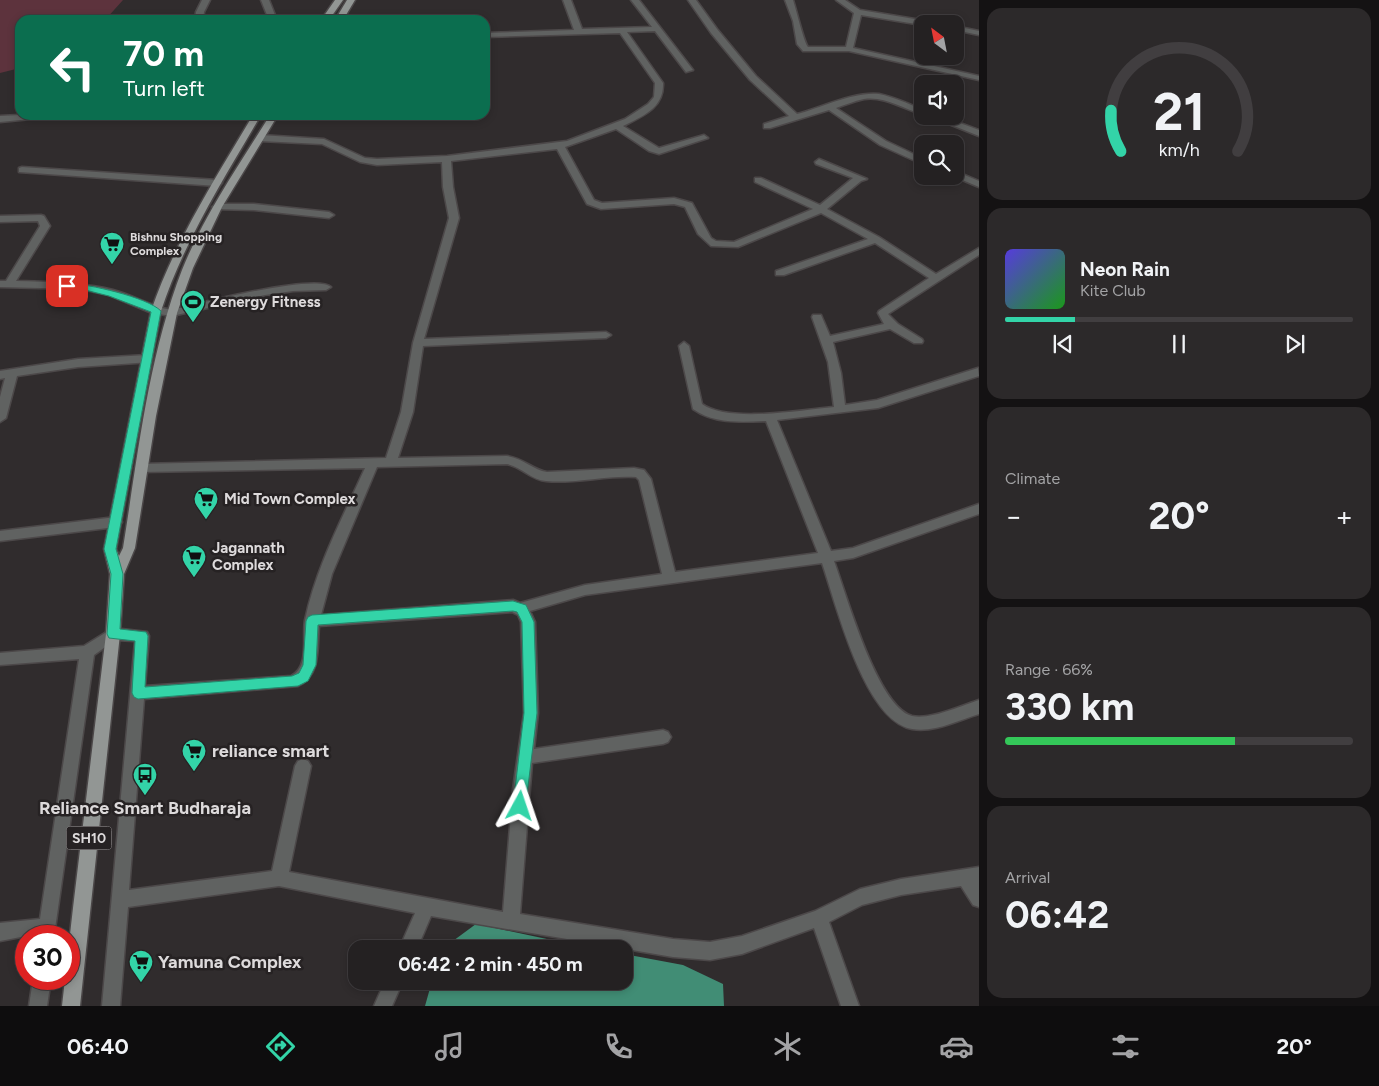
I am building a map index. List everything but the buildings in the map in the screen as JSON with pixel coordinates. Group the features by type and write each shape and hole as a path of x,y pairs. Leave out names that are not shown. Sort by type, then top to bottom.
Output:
{"main road":[{"path":"328,15 339,0"},
{"path":"341,15 351,0"},
{"name":"SH10","path":"117,574 110,549 156,311 185,238 255,120"},
{"name":"SH10","path":"71,1006 113,634 117,574 128,548 141,468 172,314 188,268 217,207 271,120"}],"street":[{"path":"200,15 206,0"},
{"path":"265,0 271,15"},
{"path":"567,0 578,32"},
{"path":"634,0 689,70"},
{"path":"692,0 714,31 753,78 794,116"},
{"path":"789,0 797,21 803,47 812,50 849,49 979,78"},
{"path":"840,0 858,12 914,21"},
{"path":"849,49 858,12"},
{"path":"490,35 657,29"},
{"path":"260,138 324,142 363,160 377,162 447,159 560,146 576,142 644,111 657,99 659,83 622,30"},
{"path":"964,30 979,33"},
{"path":"767,126 794,116 830,108 858,97 880,97 914,109"},
{"path":"830,108 884,143 914,157"},
{"path":"0,119 15,118"},
{"path":"616,125 659,152 704,138"},
{"path":"957,125 979,133"},
{"path":"560,146 590,202 601,206 683,202 691,208 703,234 714,244 735,246 821,209 861,179 819,162"},
{"path":"390,463 407,412 418,343 454,218 446,179 447,159"},
{"path":"22,170 217,183"},
{"path":"964,178 979,184"},
{"path":"758,180 821,209 876,238 937,279"},
{"path":"217,207 254,207 329,215"},
{"path":"0,219 35,217 41,218 45,226 5,284"},
{"path":"780,274 876,238"},
{"path":"918,341 884,318 883,313 979,251"},
{"path":"5,284 81,286 112,293 156,311 172,314 265,292 293,288 326,287"},
{"path":"817,317 828,340 837,373 840,410"},
{"path":"828,340 893,325"},
{"path":"418,343 606,335"},
{"path":"684,346 697,406 703,413 713,415 770,418 878,404 978,372"},
{"path":"0,418 6,374 78,362 147,359"},
{"path":"770,418 827,558 862,660 871,678 894,712 907,722 925,722 979,707"},
{"path":"141,468 507,460 525,464 536,476 634,472 640,474 645,479 670,579"},
{"path":"138,693 293,682 303,677 309,665 312,621 325,574 373,464"},
{"path":"312,621 513,606 522,608 585,590 827,558 877,546 979,510"},
{"path":"0,536 116,522"},
{"path":"511,920 525,757 531,713 528,622 522,608"},
{"path":"0,659 87,652 113,634 142,636 112,1006"},
{"path":"48,925 87,652"},
{"path":"525,757 663,737"},
{"path":"279,878 302,766"},
{"path":"120,900 279,878 427,905 454,912 673,948 710,951 742,946 819,918 860,897 940,879 972,876 979,899"},
{"path":"412,940 427,905"},
{"path":"819,918 850,1006"},
{"path":"0,932 15,932"},
{"path":"38,1006 40,990"},
{"path":"383,1006 390,990"}],"shaded area":[{"path":"0,0 123,0 110,15 15,15 15,69 0,73"},
{"path":"476,924 552,940 454,940"},
{"path":"633,956 683,965 723,984 724,1006 425,1006 429,990 633,990"}],"place":[{"name":"Bishnu Shopping Complex","path":"112,265"},
{"name":"Zenergy Fitness","path":"193,323"},
{"name":"Mid Town Complex","path":"206,520"},
{"name":"Jagannath Complex","path":"194,578"},
{"name":"reliance smart","path":"194,772"},
{"name":"Reliance Smart Budharaja","path":"145,796"},
{"name":"Yamuna Complex","path":"141,983"}],"route":[{"path":"67,286 81,286 112,293 156,311 110,549 117,574 113,634 142,636 138,693 293,682 303,677 309,665 312,621 513,606 522,608 528,622 531,713 520,806"}]}
